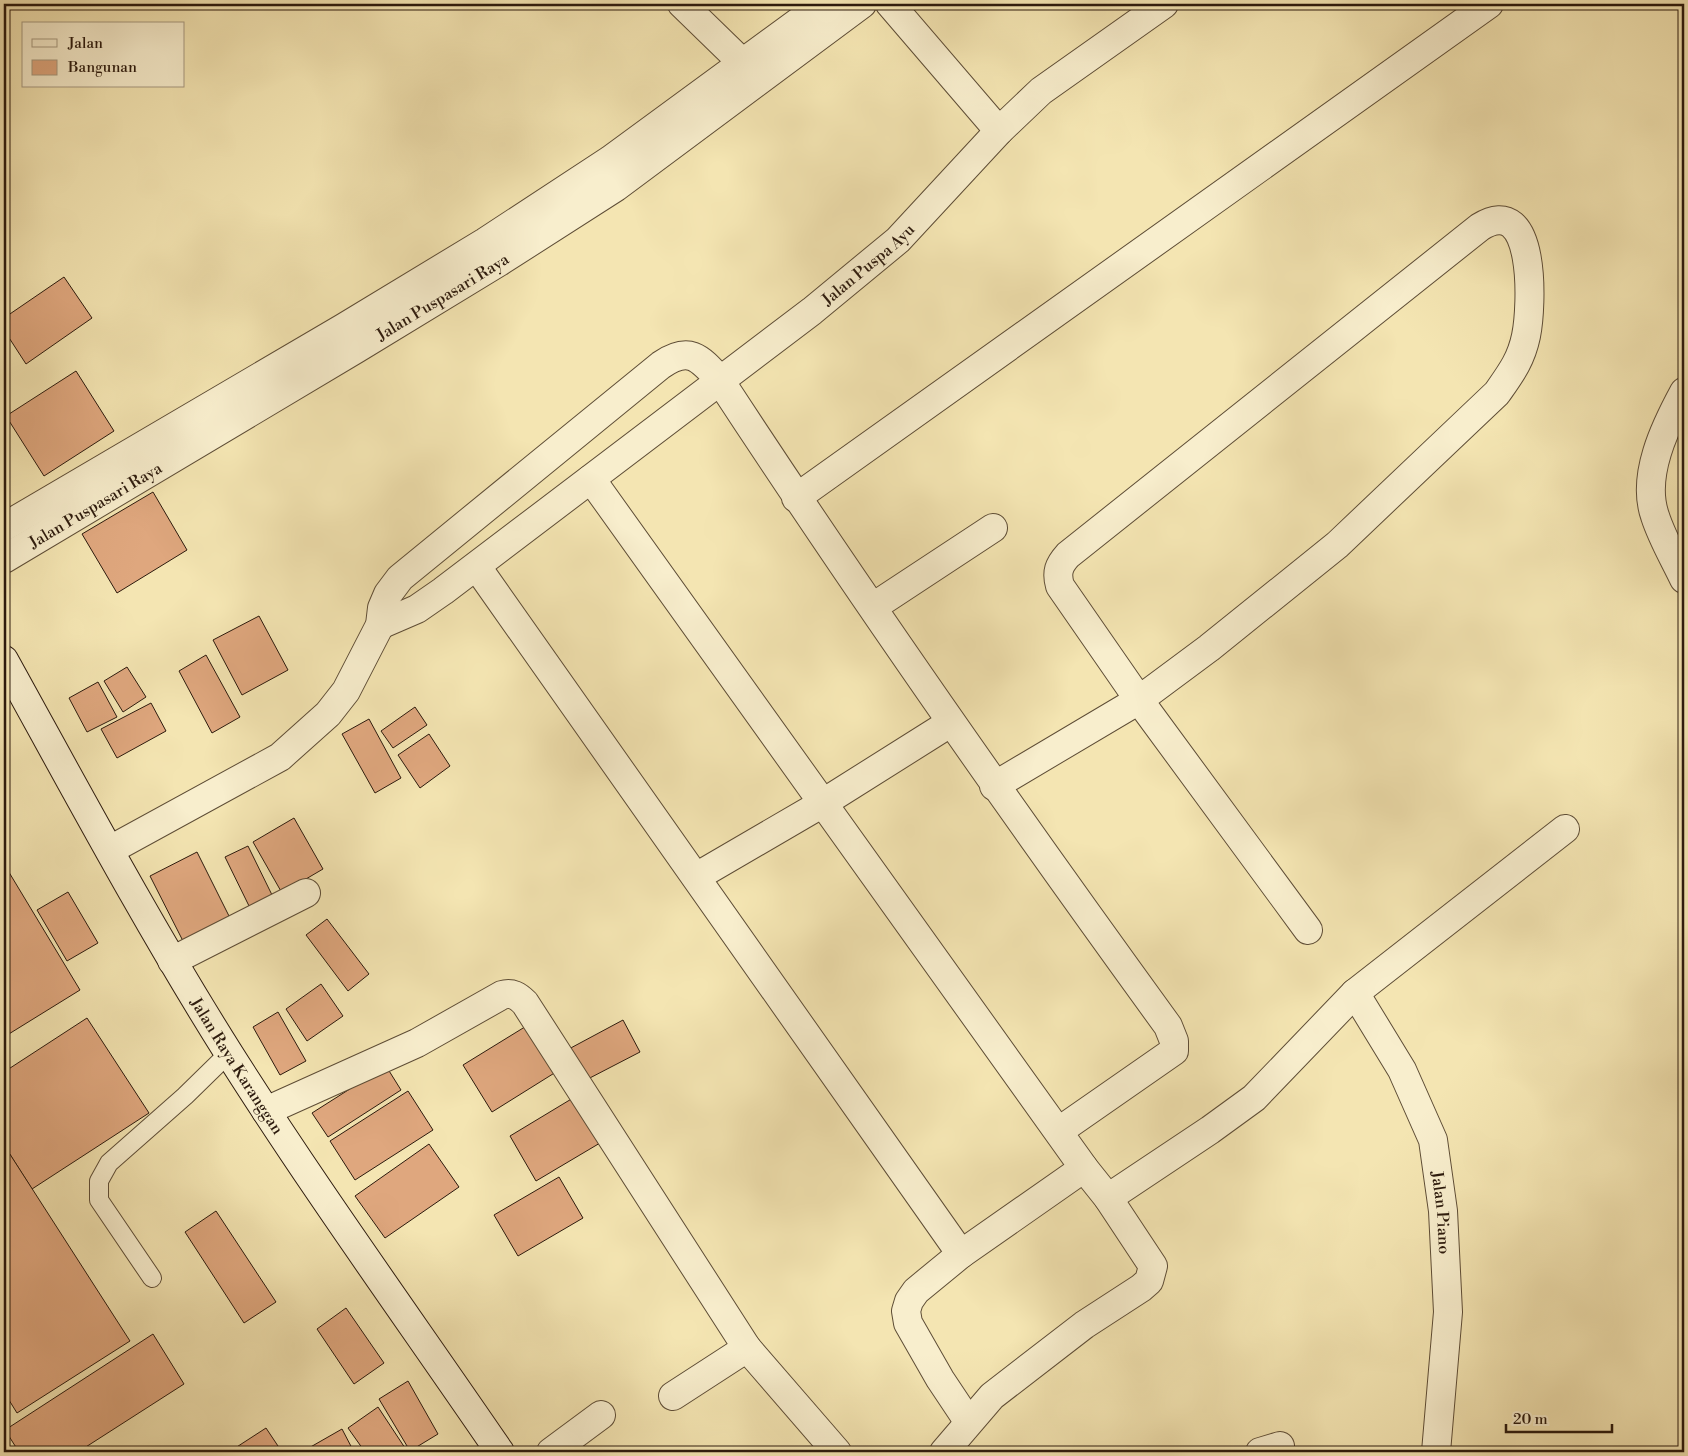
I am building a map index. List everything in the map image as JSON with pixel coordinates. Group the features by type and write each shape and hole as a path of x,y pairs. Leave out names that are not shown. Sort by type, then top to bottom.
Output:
{"street":[{"path":"682,4 752,72"},
{"name":"Jalan Puspasari Raya","path":"4,559 499,262 616,187 752,72 823,4"},
{"name":"Jalan Puspasari Raya","path":"4,527 344,328 485,242 610,160 862,4"},
{"path":"890,4 999,131"},
{"name":"Jalan Puspa Ayu","path":"380,625 417,609 477,567 719,380 812,311 898,240 999,131 1040,91 1164,4"},
{"path":"796,498 1489,4"},
{"path":"994,786 1139,700 1209,648 1337,545 1497,393 1517,366 1526,334 1528,266 1522,236 1518,229 1498,220 1490,220 1480,227 1068,554 1061,562 1057,576 1060,586 1139,700 1308,930"},
{"path":"110,850 280,757 304,737 328,714 346,691 380,625 382,608 388,594 417,562 660,366 671,358 691,355 704,362 719,380 796,498 873,607 950,723 1168,1026 1174,1041 1174,1051 1060,1131"},
{"path":"1684,392 1673,414 1657,456 1650,488 1654,515 1684,579"},
{"path":"591,479 1151,1260 1153,1266 1149,1281 1033,1362 992,1396 944,1452"},
{"path":"873,607 993,528"},
{"path":"477,567 962,1254"},
{"name":"Jalan Raya Karanggan","path":"4,660 172,961 229,1053 266,1111 500,1452"},
{"path":"696,876 823,802 950,723"},
{"path":"1108,1198 1210,1130 1254,1098 1355,993 1565,829"},
{"path":"172,961 306,893"},
{"path":"266,1111 417,1042 502,995 507,993 518,996 525,1003 747,1348 837,1452"},
{"name":"Jalan Piano","path":"1355,993 1402,1070 1433,1140 1444,1210 1448,1312 1436,1452"},
{"path":"968,1422 940,1379 908,1323 906,1311 916,1291 962,1254 1084,1168"},
{"path":"672,1396 747,1348"},
{"path":"551,1452 601,1415"}],"lane":[{"path":"152,1278 99,1200 99,1181 110,1163 185,1096 229,1053"}],"building":[{"path":"64,277 92,318 26,364 4,330 4,318"},
{"path":"76,371 114,431 44,476 6,416"},
{"path":"153,492 187,550 117,593 82,534"},
{"path":"259,616 288,670 242,695 213,640"},
{"path":"206,655 240,717 212,733 179,671"},
{"path":"127,667 146,697 123,712 104,681"},
{"path":"98,682 117,717 87,732 69,698"},
{"path":"151,703 166,731 117,758 101,729"},
{"path":"415,707 427,725 393,748 381,731"},
{"path":"369,719 401,778 375,793 342,734"},
{"path":"429,734 450,766 420,788 398,755"},
{"path":"294,818 323,869 282,893 253,842"},
{"path":"248,846 274,899 251,910 225,857"},
{"path":"197,852 231,920 184,943 150,876"},
{"path":"4,864 80,990 4,1037"},
{"path":"68,892 98,943 67,961 37,910"},
{"path":"327,919 369,974 348,991 306,935"},
{"path":"321,984 343,1016 307,1041 286,1009"},
{"path":"278,1012 306,1061 280,1075 253,1027"},
{"path":"87,1018 149,1113 32,1189 4,1145 4,1072"},
{"path":"623,1020 640,1052 584,1081 567,1050"},
{"path":"528,1025 556,1072 492,1112 463,1065"},
{"path":"386,1066 401,1090 328,1137 312,1113"},
{"path":"408,1091 433,1130 355,1180 330,1141"},
{"path":"573,1098 600,1143 536,1181 510,1136"},
{"path":"429,1144 459,1187 385,1238 355,1196"},
{"path":"4,1145 130,1341 17,1413 4,1392"},
{"path":"559,1177 583,1218 518,1256 494,1215"},
{"path":"216,1211 276,1302 244,1323 185,1232"},
{"path":"346,1308 384,1363 354,1384 317,1329"},
{"path":"153,1334 184,1384 78,1452 19,1452 5,1430"},
{"path":"408,1381 438,1434 410,1451 379,1399"},
{"path":"378,1407 407,1451 365,1452 348,1428"},
{"path":"266,1428 282,1452 229,1452"},
{"path":"342,1429 354,1452 309,1452 307,1449"}]}
